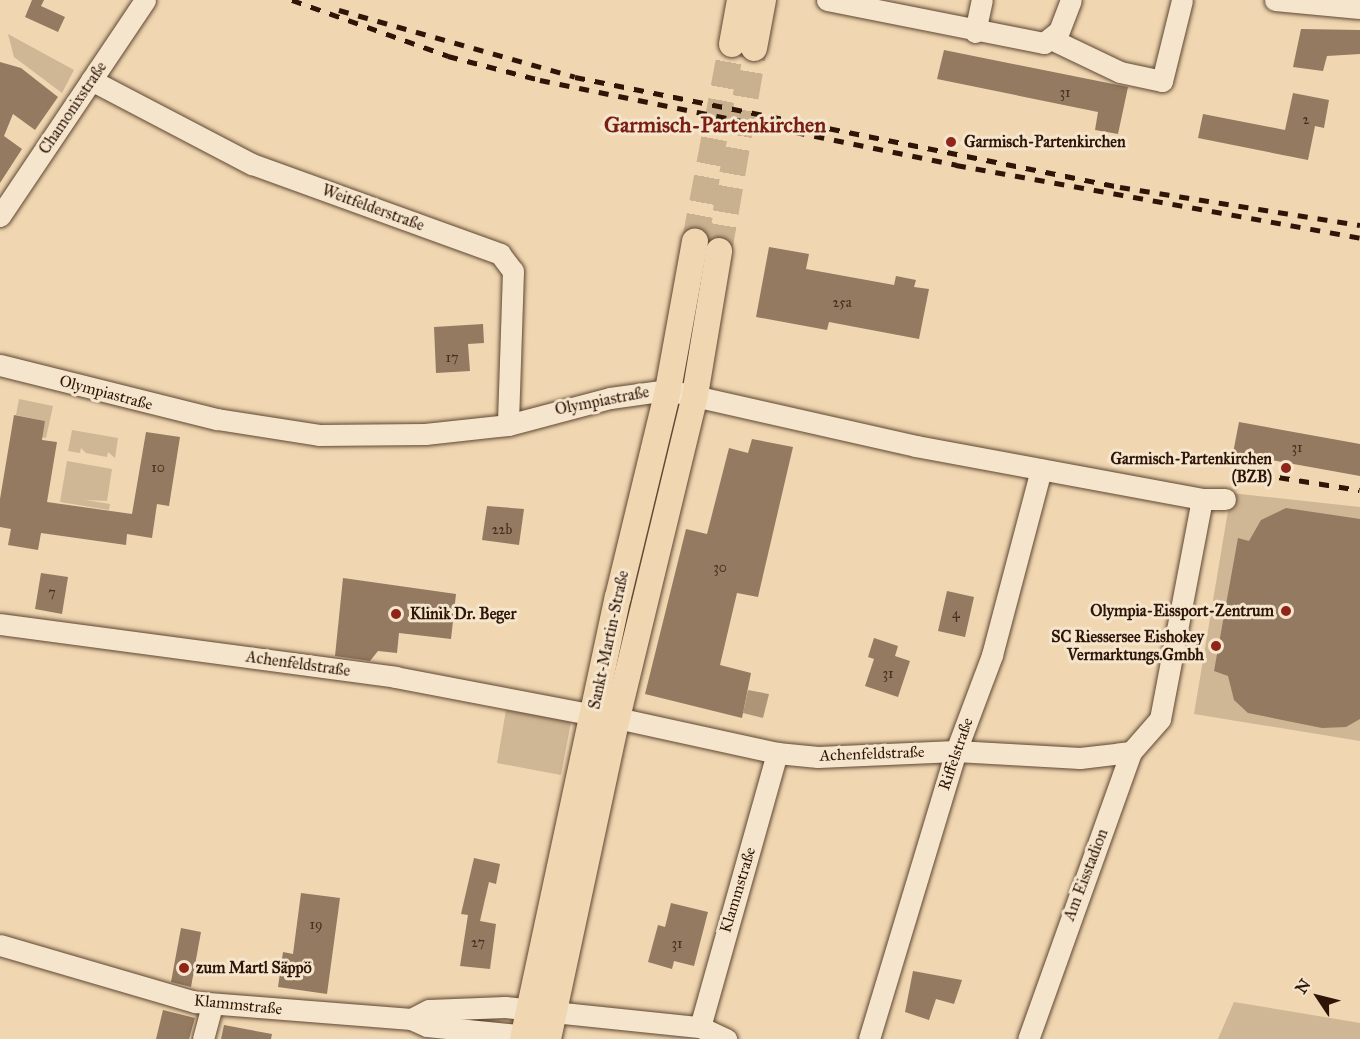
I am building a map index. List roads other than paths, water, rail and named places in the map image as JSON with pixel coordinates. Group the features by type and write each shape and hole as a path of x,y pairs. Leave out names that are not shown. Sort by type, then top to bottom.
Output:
{"main road":[{"path":"740,0 743,46 763,0"},
{"name":"Sankt-Martin-Straße","path":"536,1038 554,1013 605,716 695,241"},
{"name":"Sankt-Martin-Straße","path":"536,1038 528,1010 605,716 695,395 719,251"}],"street":[{"name":"Chamonixstraße","path":"0,216 145,0"},
{"path":"827,0 975,32 1044,43 1051,39 1067,19 1071,0"},
{"path":"975,32 982,0"},
{"path":"1051,39 1110,66 1162,81 1182,0"},
{"path":"1275,0 1360,8"},
{"name":"Weitfelderstraße","path":"91,80 252,164 500,254 513,271 508,425"},
{"name":"Olympiastraße","path":"0,365 162,407 319,435 425,434 508,425 610,398 668,390 916,446 1202,499 1225,499"},
{"name":"Riffelstraße","path":"869,1039 956,751 992,655 1041,469"},
{"name":"Am Eisstadion","path":"1028,1039 1131,752 1160,719 1201,523 1202,499"},
{"name":"Achenfeldstraße","path":"0,624 395,677 605,716 777,753 843,758 956,751 1080,759 1131,752"},
{"name":"Klammstraße","path":"700,1027 777,753"},
{"name":"Klammstraße","path":"0,945 212,1005 411,1019 427,1026 557,1039"},
{"path":"203,1039 212,1005"},
{"name":"Klammstraße","path":"411,1019 429,1010 528,1010 700,1027 726,1039"}],"tunnel":[{"path":"695,241 732,44"},
{"path":"719,251 754,48"}],"railway":[{"path":"292,0 448,56 540,80 956,165 1360,238"},
{"path":"339,10 575,77 1120,187 1360,225"},
{"path":"1240,471 1360,490"}],"place":[{"name":"Garmisch-Partenkirchen","path":"951,142"},
{"name":"Garmisch-Partenkirchen (BZB)","path":"1286,468"},
{"name":"Olympia-Eissport-Zentrum","path":"1286,611"},
{"name":"Klinik Dr. Beger","path":"396,614"},
{"name":"SC Riessersee Eishokey Vermarktungs.Gmbh","path":"1216,646"},
{"name":"zum Martl Säppö","path":"184,968"}],"district":[{"name":"Garmisch-Partenkirchen","path":"715,125"}]}
